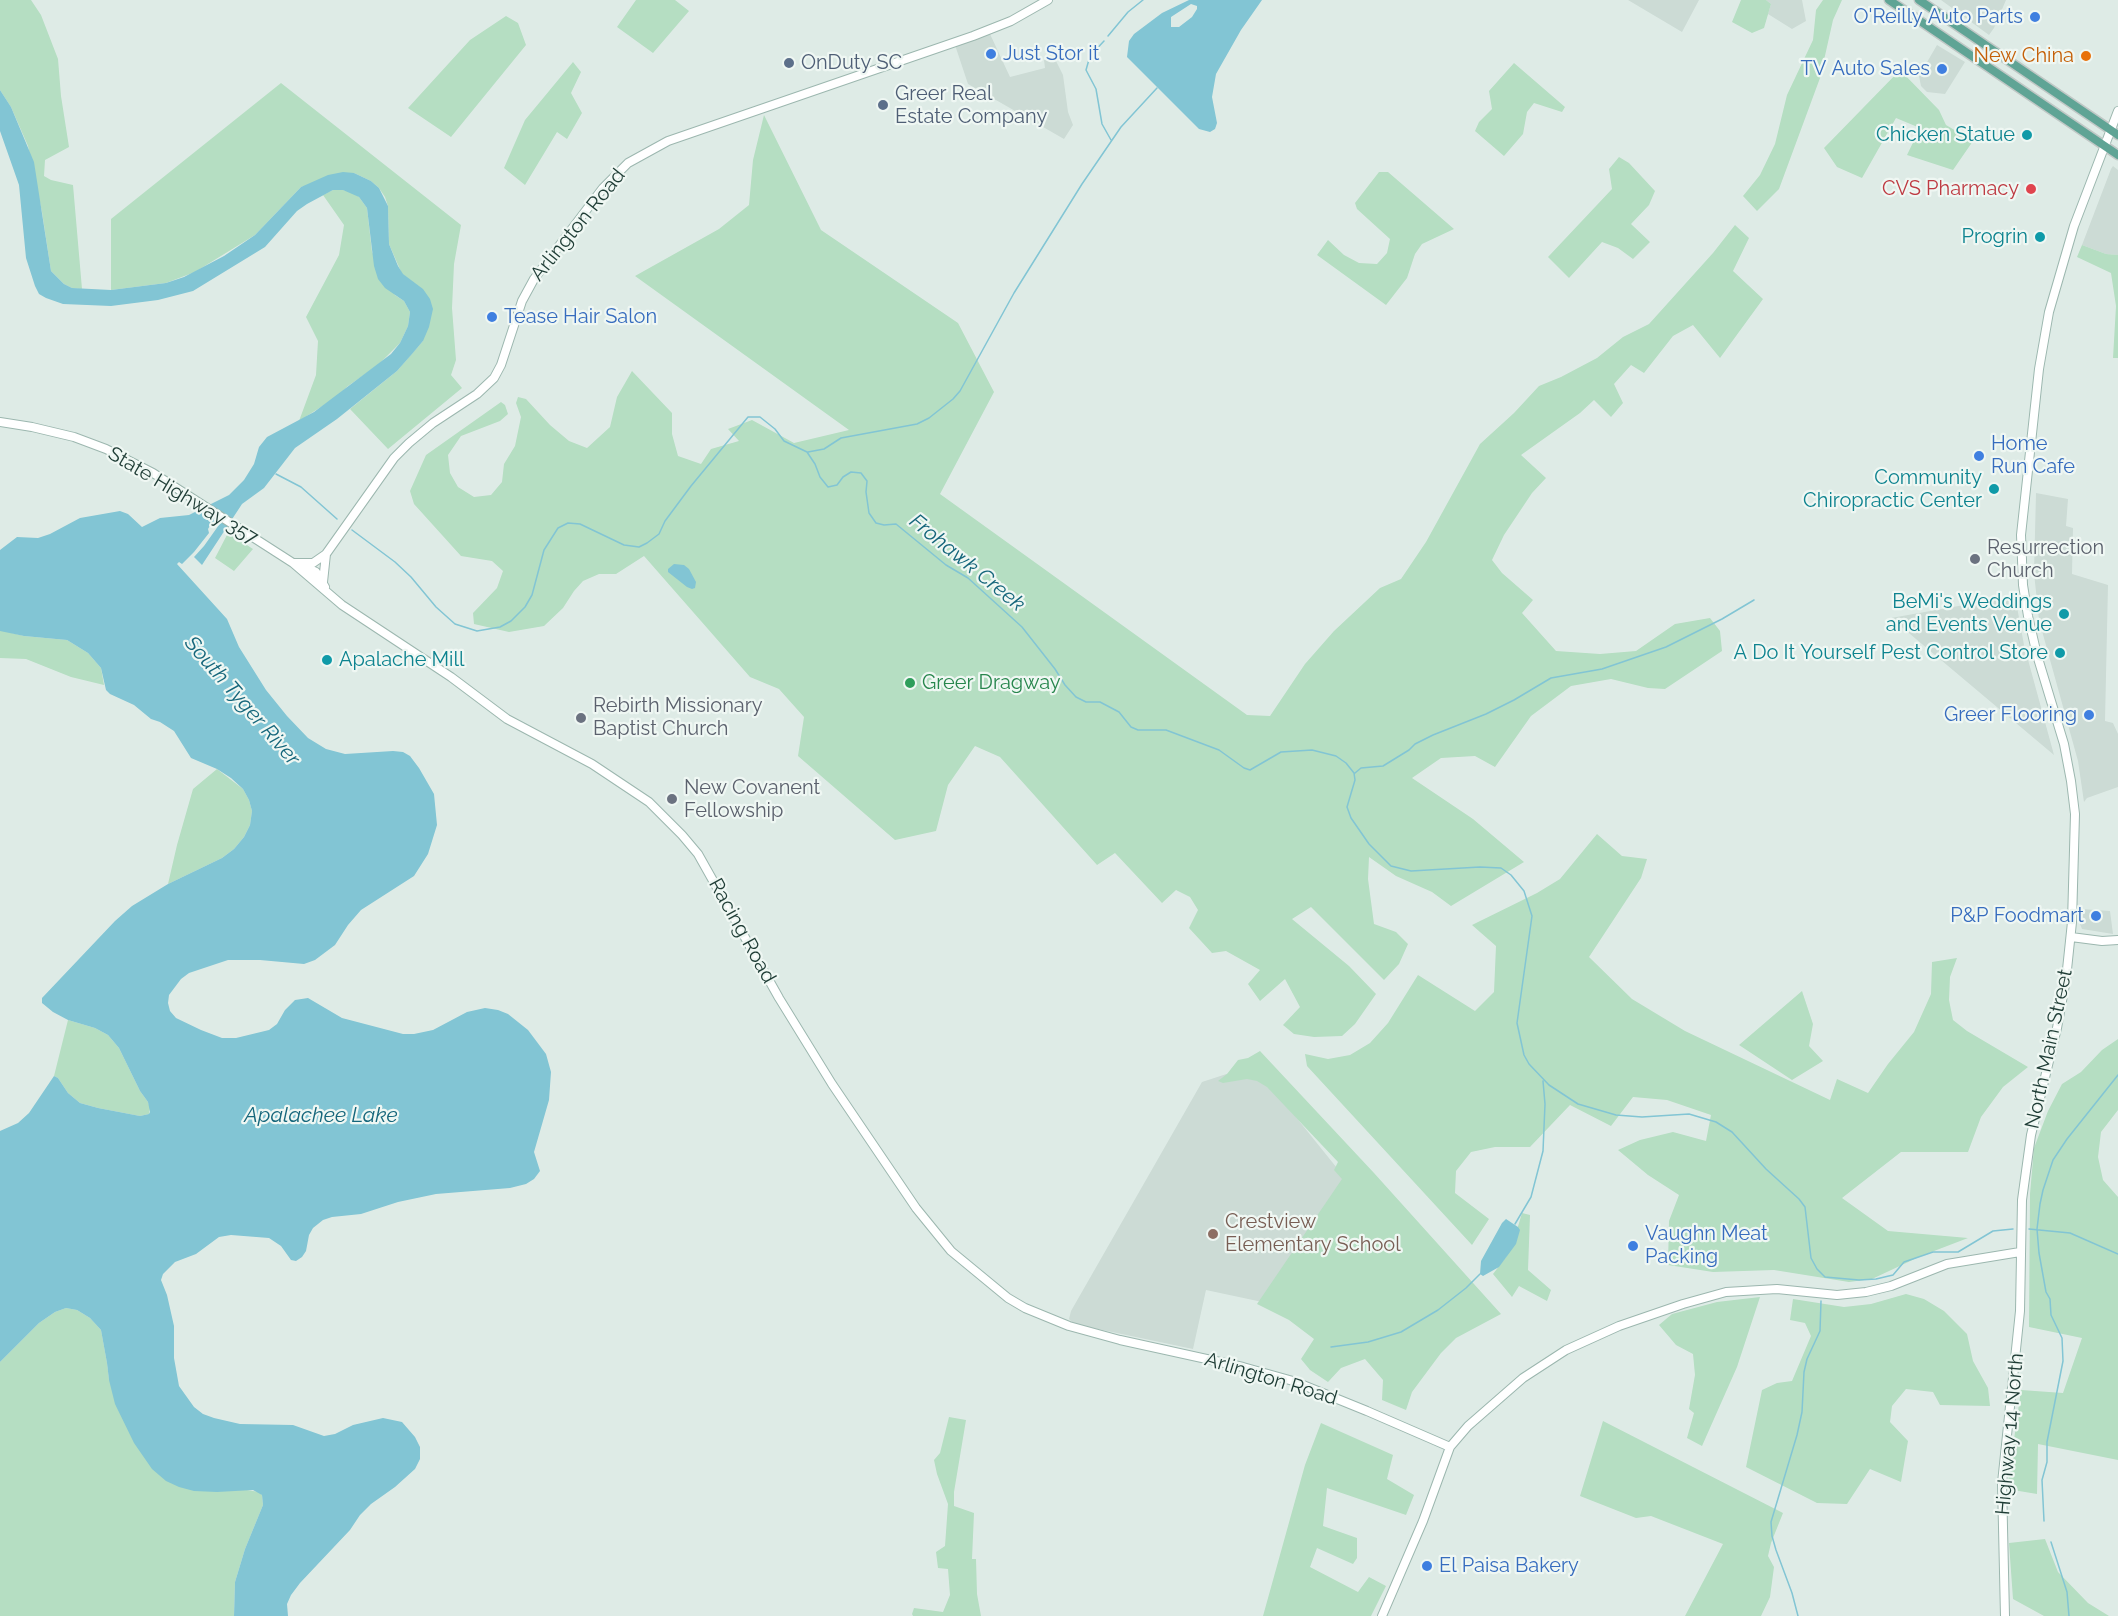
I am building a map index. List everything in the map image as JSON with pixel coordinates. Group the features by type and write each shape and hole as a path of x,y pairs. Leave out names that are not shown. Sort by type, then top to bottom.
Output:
{"main road":[{"name":"Arlington Road","path":"311,566 326,554 394,458 433,423 480,391 494,378 501,365 522,301 534,279 603,188 628,164 640,155 674,139 973,36 1011,21 1048,0"},
{"path":"1888,0 2118,155"},
{"path":"1919,0 2114,132"},
{"name":"North Main Street","path":"2020,1252 2025,1168 2062,1007 2071,937 2075,814 2064,744 2032,636 2023,585 2021,535 2038,369 2049,312 2074,226 2104,146 2114,132 2118,111"},
{"name":"State Highway 357","path":"0,422 49,430 78,438 138,464 297,564"},
{"path":"324,584 326,554"},
{"name":"Racing Road","path":"297,564 311,566 329,594"},
{"name":"Racing Road","path":"297,564 312,580 366,623 451,677 507,719 592,764 633,789 656,808 698,854 779,998 832,1084 900,1186 942,1241 961,1260 1008,1298 1052,1321 1087,1331"},
{"path":"311,566 308,572 312,580"},
{"path":"2071,937 2102,941 2118,940"},
{"path":"1382,1616 1423,1521 1450,1447 1468,1426 1493,1404 1523,1378 1552,1358 1602,1332 1709,1296 1739,1290 1777,1288 1837,1295 1866,1292 1891,1286 1947,1264 2020,1252"},
{"name":"Highway 14 North","path":"2005,1616 2002,1483 2020,1311 2022,1282 2020,1252"},
{"name":"Arlington Road","path":"1087,1331 1243,1367 1293,1382 1450,1447"}],"shaded area":[{"path":"1628,0 1699,0 1682,32"},
{"path":"1766,0 1802,0 1806,21 1792,29 1768,14 1771,4"},
{"path":"1941,0 2006,0 1989,35"},
{"path":"990,34 1010,77 1045,68 1044,60 1054,57 1063,75 1068,112 1073,125 1064,139 968,84 955,45"},
{"name":"TV Auto Sales","path":"1937,45 1965,62 1945,94 1927,92 1921,86 1919,76"},
{"path":"2113,166 2118,170 2118,255 2106,254 2082,245"},
{"path":"2036,493 2068,499 2066,526 2073,528 2072,574 2108,585 2105,721 2113,723 2118,734 2118,787 2087,798 2084,802 2078,761 2039,620 2034,573"},
{"path":"2015,596 2024,645 2054,755 1891,618"},
{"path":"2081,909 2110,911 2113,934 2082,929"},
{"name":"Crestview Elementary School","path":"1254,1065 1345,1178 1267,1303 1206,1290 1193,1349 1074,1324 1069,1319 1071,1311 1202,1082"}],"green space":[{"path":"0,0 31,0 41,15 58,59 69,147 45,160 44,176 73,185 82,289 64,284 51,271 42,212 28,146 11,107 0,90"},
{"path":"636,0 675,0 689,11 653,53 617,27"},
{"path":"1741,0 1766,0 1771,4 1764,28 1752,33 1732,22"},
{"path":"1823,0 1842,0 1833,20 1820,78 1779,189 1757,211 1743,196 1760,175 1775,144 1787,95 1813,40 1816,10"},
{"path":"506,16 518,23 526,45 451,137 408,108 470,40"},
{"path":"573,62 581,72 571,93 582,113 567,139 557,132 525,185 504,168 525,120"},
{"path":"1514,63 1565,107 1562,112 1534,103 1527,112 1523,134 1504,156 1475,131 1479,122 1492,109 1489,91"},
{"path":"1900,70 1939,110 1946,125 1973,141 1953,170 1907,155 1920,128 1896,118 1862,178 1837,167 1824,148"},
{"path":"281,83 461,225 454,264 452,308 456,360 451,375 462,388 388,449 350,409 397,371 423,341 412,282 402,274 389,244 388,206 379,188 371,181 354,173 301,187 255,235 195,272 166,283 111,290 111,219"},
{"path":"764,115 821,230 958,323 994,392 940,494 1247,715 1270,716 1305,664 1334,631 1380,588 1401,579 1426,542 1480,444 1539,386 1597,358 1623,337 1649,324 1735,225 1749,238 1733,271 1763,299 1720,358 1693,325 1673,336 1644,373 1631,365 1614,384 1623,403 1611,417 1594,400 1580,413 1521,455 1546,478 1532,493 1504,535 1492,560 1502,573 1533,600 1522,613 1556,651 1600,654 1636,651 1675,624 1710,618 1720,631 1722,651 1665,689 1648,688 1611,679 1571,686 1531,716 1495,767 1475,756 1441,758 1412,778 1473,819 1524,862 1451,906 1432,892 1396,876 1369,857 1368,879 1374,924 1396,932 1408,944 1399,964 1384,980 1311,907 1292,919 1349,966 1376,994 1355,1024 1342,1036 1314,1037 1294,1034 1283,1025 1300,1007 1285,979 1260,1001 1248,984 1260,970 1226,951 1212,953 1189,928 1198,910 1190,897 1176,890 1162,903 1115,853 1097,865 1000,757 975,746 948,785 936,831 895,840 798,756 804,717 779,689 750,677 644,556 616,574 599,574 583,581 563,608 544,626 509,632 474,624 473,613 497,588 503,571 492,561 461,556 414,504 410,491 426,455 501,402 505,405 508,414 500,421 461,436 448,455 450,473 458,487 474,497 491,495 502,482 504,464 515,446 521,417 516,403 518,397 526,399 550,425 569,441 587,448 610,427 617,397 632,371 672,413 672,434 678,456 701,464 711,449 739,441 728,429 752,420 794,443 849,430 635,276 719,229 749,205 753,160"},
{"path":"1619,157 1629,163 1655,191 1649,205 1631,224 1650,242 1633,259 1618,248 1602,242 1569,278 1548,257 1612,189 1609,169"},
{"path":"1379,172 1388,172 1454,229 1422,244 1415,254 1407,278 1386,305 1317,255 1328,240 1344,255 1359,263 1377,264 1387,253 1390,239 1357,209 1355,203"},
{"path":"333,190 352,192 367,208 372,252 395,295 404,301 410,312 408,326 400,343 378,365 335,398 299,421 316,375 318,341 306,317 339,255 344,225 323,195"},
{"path":"2082,245 2106,254 2118,255 2118,358 2113,358 2116,306 2111,273 2077,257"},
{"path":"228,533 253,549 234,571 215,558"},
{"path":"0,630 24,636 67,640 88,653 101,668 104,685 71,677 26,659 0,658"},
{"path":"217,769 243,789 252,811 250,825 234,849 222,858 168,884 193,789"},
{"path":"1597,834 1622,856 1647,859 1641,878 1589,957 1632,999 1685,1031 1830,1100 1837,1079 1868,1093 1914,1032 1931,994 1932,962 1957,958 1950,977 1949,1000 1953,1020 1967,1031 2028,1067 2003,1087 1981,1117 1968,1152 1901,1152 1842,1198 1888,1231 1968,1238 1921,1256 1872,1279 1849,1282 1774,1270 1713,1272 1668,1265 1669,1221 1679,1195 1648,1175 1618,1150 1640,1140 1673,1132 1706,1141 1711,1115 1667,1100 1633,1097 1611,1126 1570,1105 1530,1147 1495,1147 1471,1152 1456,1171 1455,1193 1489,1219 1472,1245 1307,1066 1305,1054 1328,1059 1350,1055 1370,1043 1388,1023 1418,975 1475,1011 1494,992 1496,946 1472,925 1560,879"},
{"path":"1802,991 1813,1024 1809,1046 1823,1061 1792,1080 1739,1045"},
{"path":"68,1020 95,1028 108,1035 119,1048 140,1091 148,1102 149,1114 140,1116 98,1108 80,1103 68,1093 58,1078 54,1076"},
{"path":"2118,1039 2118,1110 2101,1132 2098,1157 2103,1180 2118,1197 2118,1460 2038,1444 2037,1494 2007,1489 2021,1390 2063,1393 2082,1338 2029,1327 2030,1194 2034,1148 2048,1111 2062,1084 2081,1072 2102,1050"},
{"path":"1260,1051 1501,1314 1456,1338 1441,1353 1412,1392 1406,1410 1382,1400 1383,1380 1365,1359 1341,1368 1328,1382 1310,1370 1301,1359 1314,1339 1289,1320 1257,1304 1342,1179 1334,1170 1338,1162 1267,1087 1257,1081 1247,1079 1223,1083 1218,1081 1238,1060 1248,1058"},
{"path":"1522,1213 1530,1215 1528,1270 1551,1290 1547,1301 1519,1286 1512,1297 1493,1274 1506,1257"},
{"path":"1906,1294 1924,1299 1944,1311 1967,1334 1973,1361 1988,1388 1990,1406 1940,1405 1933,1392 1906,1389 1892,1406 1890,1422 1908,1441 1901,1482 1870,1469 1847,1504 1817,1503 1746,1467 1762,1390 1777,1383 1792,1381 1811,1336 1805,1323 1790,1320 1793,1299 1844,1307 1871,1304"},
{"path":"1760,1297 1737,1367 1702,1446 1687,1438 1694,1413 1689,1409 1695,1375 1693,1354 1676,1345 1659,1325 1672,1314 1717,1302"},
{"path":"66,1308 77,1310 90,1318 101,1330 109,1380 247,1490 259,1492 262,1495 263,1505 245,1549 235,1582 234,1616 0,1616 0,1362 39,1323 55,1312"},
{"path":"949,1417 966,1420 954,1492 954,1506 974,1513 972,1559 976,1559 977,1594 981,1616 913,1616 914,1608 943,1612 950,1595 948,1569 938,1568 936,1552 945,1546 948,1504 934,1460 940,1453"},
{"path":"1603,1421 1783,1513 1768,1556 1774,1567 1770,1597 1761,1616 1685,1616 1723,1544 1651,1516 1636,1518 1580,1496"},
{"path":"1321,1423 1393,1455 1387,1479 1414,1495 1406,1515 1327,1488 1323,1526 1357,1538 1357,1558 1353,1564 1317,1548 1310,1567 1358,1592 1369,1577 1386,1586 1371,1616 1263,1616 1305,1465"},
{"path":"2045,1539 2058,1572 2088,1603 2109,1616 2044,1616 2013,1599 2009,1543"}],"water":[{"path":"1189,0 1262,0 1241,30 1216,74 1212,97 1217,123 1215,129 1210,132 1199,129 1127,57 1129,41 1134,34 1162,13","holes":["1191,4 1197,6 1192,17 1179,27 1171,27 1171,17"]},
{"name":"Apalachee Lake","path":"0,90 11,107 34,162 51,271 64,284 72,288 111,290 166,283 184,277 224,256 255,235 301,187 328,175 343,172 354,173 371,181 379,188 388,206 389,244 398,266 403,274 423,289 433,309 423,341 397,371 337,419 295,448 264,488 242,504 202,565 194,557 226,515 219,521 212,522 208,529 209,533 194,552 182,564 179,562 177,564 227,619 239,647 266,690 308,738 326,749 345,754 393,751 403,752 410,756 434,794 437,825 428,854 414,876 361,910 335,945 315,960 304,964 228,960 189,973 181,979 169,995 170,1011 176,1018 201,1030 222,1038 236,1038 269,1030 277,1024 285,1010 295,1000 308,998 342,1018 403,1034 433,1030 467,1012 485,1008 498,1010 508,1014 528,1030 546,1054 551,1072 549,1100 534,1152 540,1171 526,1184 510,1188 436,1194 398,1202 361,1214 323,1220 313,1228 306,1251 296,1261 291,1260 281,1246 269,1238 231,1235 219,1237 196,1254 175,1262 163,1274 161,1280 174,1326 174,1358 179,1386 194,1407 203,1414 240,1424 293,1425 324,1436 335,1434 353,1425 383,1418 402,1422 420,1447 420,1459 415,1469 371,1504 300,1583 287,1604 288,1616 234,1616 235,1582 245,1549 263,1505 262,1495 253,1490 194,1491 166,1481 152,1469 134,1443 115,1404 101,1330 90,1318 77,1310 66,1308 55,1312 39,1323 0,1362 0,1131 18,1123 29,1113 54,1076 80,1103 140,1116 150,1112 148,1102 140,1091 119,1048 108,1035 53,1012 42,1003 42,998 132,906 168,884 222,858 234,849 250,825 252,811 243,789 217,769 191,758 174,731 151,719 134,705 110,694 106,690 101,668 88,653 67,640 0,631 0,550 17,537 38,538 80,518 120,511 128,514 142,527 160,518 189,515 229,495 244,480 254,464 259,447 267,437 314,412 391,354 400,343 408,326 410,312 404,301 385,288 378,279 374,266 367,208 359,197 343,190 333,190 307,204 297,211 265,247 193,291 158,300 111,306 63,304 46,298 39,294 35,286 26,258 19,185 0,131"},
{"path":"674,564 684,565 689,569 696,582 695,588 687,587 668,572"},
{"path":"1506,1219 1520,1230 1516,1244 1499,1267 1483,1276 1480,1274 1481,1261"}],"waterway":[{"path":"1108,36 1128,12 1143,0"},
{"path":"1104,41 1090,56 1086,70 1096,89 1102,124 1111,140"},
{"path":"808,452 824,449 841,438 917,424 929,418 953,399 960,391 1014,293 1082,184 1121,127 1157,88"},
{"name":"Frohawk Creek","path":"352,530 395,562 436,607 455,624 477,631 500,627 511,621 525,607 532,595 544,550 558,528 568,523 580,524 624,545 639,547 647,543 659,534 665,521 691,486 748,417 760,417 775,429 784,441 807,452 828,487 837,485 851,472 861,473 867,481 869,513 876,523 896,524 946,565 968,578 1022,627 1076,697 1086,702 1100,702 1119,712 1131,727 1138,730 1166,730 1219,750 1250,770 1281,752 1312,750 1336,756 1354,773 1355,780 1347,807 1351,818 1369,844 1391,866 1411,871 1501,868 1511,875 1524,891 1532,916 1517,1023 1524,1055 1529,1064 1549,1085 1578,1104 1616,1115 1642,1117 1689,1114 1716,1122 1732,1132 1805,1207 1811,1258 1825,1277 1859,1280 1893,1275 1904,1262 1933,1252 1958,1252 1993,1231 2013,1229"},
{"name":"Frohawk Creek","path":"276,474 301,487 337,519"},
{"path":"1355,773 1361,768 1383,766 1415,744 1486,714 1551,678 1602,669 1666,647 1754,600"},
{"path":"2044,1521 2042,1480 2063,1361 2062,1338 2051,1315 2050,1299 2046,1292 2039,1253 2037,1229 2040,1204 2053,1160 2118,1075"},
{"path":"1515,1224 1531,1197 1543,1151 1545,1104 1543,1081"},
{"name":"Frohawk Creek","path":"2029,1229 2070,1233 2118,1254"},
{"path":"1331,1347 1368,1342 1401,1332 1438,1310 1480,1274"},
{"path":"1798,1616 1776,1550 1771,1522 1797,1435 1802,1412 1804,1372 1807,1359 1820,1331 1821,1301"},
{"path":"2051,1542 2067,1592 2069,1616"}],"place":[{"name":"O'Reilly Auto Parts","path":"2035,17"},
{"name":"Just Stor it","path":"991,54"},
{"name":"New China","path":"2086,56"},
{"name":"OnDuty SC","path":"789,63"},
{"name":"TV Auto Sales","path":"1942,69"},
{"name":"Greer Real Estate Company","path":"883,105"},
{"name":"Chicken Statue","path":"2027,135"},
{"name":"CVS Pharmacy","path":"2031,189"},
{"name":"Progrin","path":"2040,237"},
{"name":"Tease Hair Salon","path":"492,317"},
{"name":"Home Run Cafe","path":"1979,456"},
{"name":"Community Chiropractic Center","path":"1994,489"},
{"name":"Resurrection Church","path":"1975,559"},
{"name":"BeMi's Weddings and Events Venue","path":"2064,614"},
{"name":"A Do It Yourself Pest Control Store","path":"2060,653"},
{"name":"Apalache Mill","path":"327,660"},
{"name":"Greer Dragway","path":"910,683"},
{"name":"Greer Flooring","path":"2089,715"},
{"name":"Rebirth Missionary Baptist Church","path":"581,718"},
{"name":"New Covanent Fellowship","path":"672,799"},
{"name":"P&P Foodmart","path":"2096,916"},
{"name":"Crestview Elementary School","path":"1213,1234"},
{"name":"Vaughn Meat Packing","path":"1633,1246"},
{"name":"El Paisa Bakery","path":"1427,1566"}],"water label":[{"name":"South Tyger River","path":"242,701"}]}
